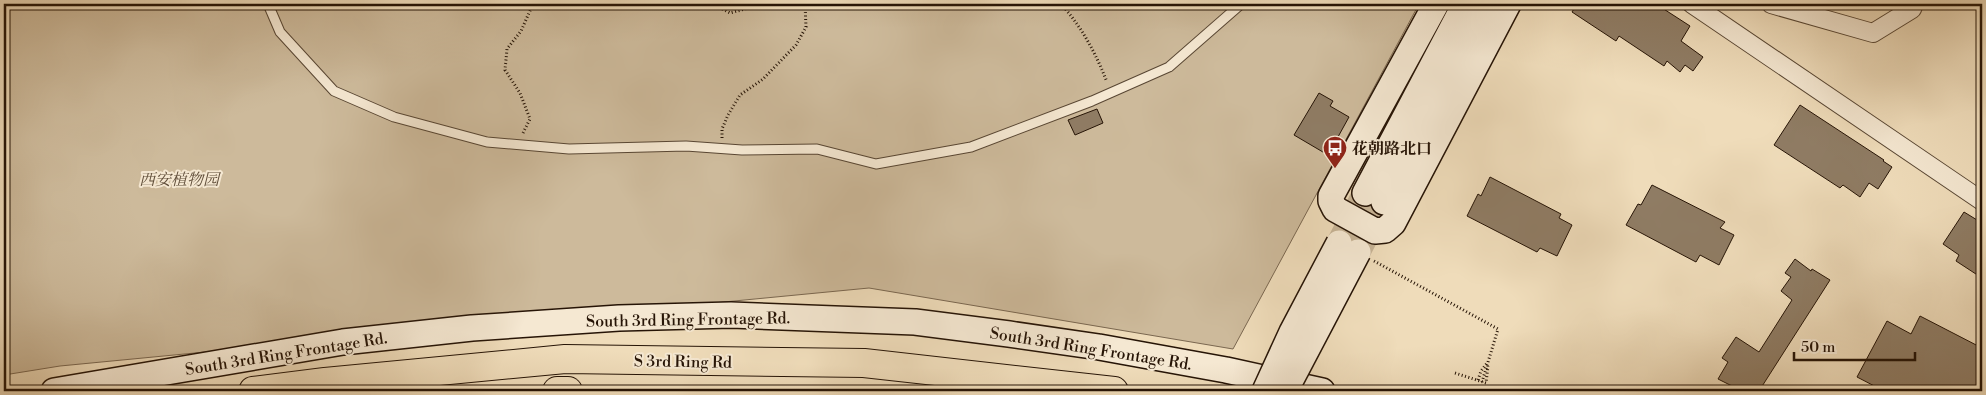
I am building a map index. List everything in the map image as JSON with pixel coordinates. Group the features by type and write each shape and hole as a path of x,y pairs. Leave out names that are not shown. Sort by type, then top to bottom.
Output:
{"highway":[{"name":"S 3rd Ring Rd","path":"257,390 565,359 864,364 1114,391"},
{"path":"557,391 568,391"}],"main road":[{"path":"1436,4 1331,196 1335,209 1375,231 1385,230 1393,223 1508,4"},
{"path":"1465,4 1374,198 1487,4"},
{"path":"1265,391 1292,332 1358,249"},
{"path":"1285,391 1358,249"},
{"name":"South 3rd Ring Frontage Rd.","path":"54,391 343,342 492,326 619,318 731,315 915,322 1000,332 1099,347 1322,391"}],"street":[{"path":"1692,4 1982,201"},
{"path":"1771,4 1873,33 1912,9 1914,4"}],"lane":[{"path":"268,4 280,32 334,91 394,117 487,142 570,148 686,146 742,150 817,149 876,164 971,146 1111,92 1169,67 1241,4"}],"path":[{"path":"517,145 530,119 520,93 505,70 507,49 521,31 533,4"},
{"path":"713,4 730,13 763,4"},
{"path":"722,148 722,129 740,95 763,79 796,45 806,27 805,4"},
{"path":"1061,4 1069,12 1095,52 1111,92"},
{"path":"1358,249 1372,260 1498,329 1485,372 1480,381"},
{"path":"1455,374 1486,383 1485,372 1488,362"}],"green space":[{"name":"西安植物园","path":"4,4 1419,4 1233,349 869,288 60,366 4,375"}],"building":[{"path":"1577,4 1656,4 1690,26 1681,41 1703,57 1693,71 1685,65 1680,72 1667,61 1664,66 1619,36 1616,41 1572,12"},
{"path":"1319,93 1333,101 1330,106 1349,117 1328,155 1294,135"},
{"path":"1800,105 1892,167 1878,189 1869,183 1860,197 1843,185 1840,188 1774,145"},
{"path":"1097,109 1103,123 1075,135 1068,120"},
{"path":"1490,177 1561,214 1559,218 1572,225 1557,256 1540,248 1537,252 1467,216 1478,194 1481,196"},
{"path":"1652,185 1725,222 1720,228 1734,235 1719,265 1700,255 1696,262 1626,225 1638,204 1641,205"},
{"path":"1964,212 1982,223 1982,278 1956,261 1959,255 1943,244"},
{"path":"1795,259 1811,271 1812,269 1830,280 1759,391 1742,391 1718,379 1728,362 1722,358 1736,337 1759,352 1792,300 1781,291 1791,277 1785,273"},
{"path":"1920,316 1982,348 1982,391 1884,391 1857,377 1887,321 1911,334"}],"tunnel":[{"path":"1339,243 1365,193"},
{"path":"1358,252 1384,202"}],"place":[{"name":"花朝路北口","path":"1335,169"}]}
